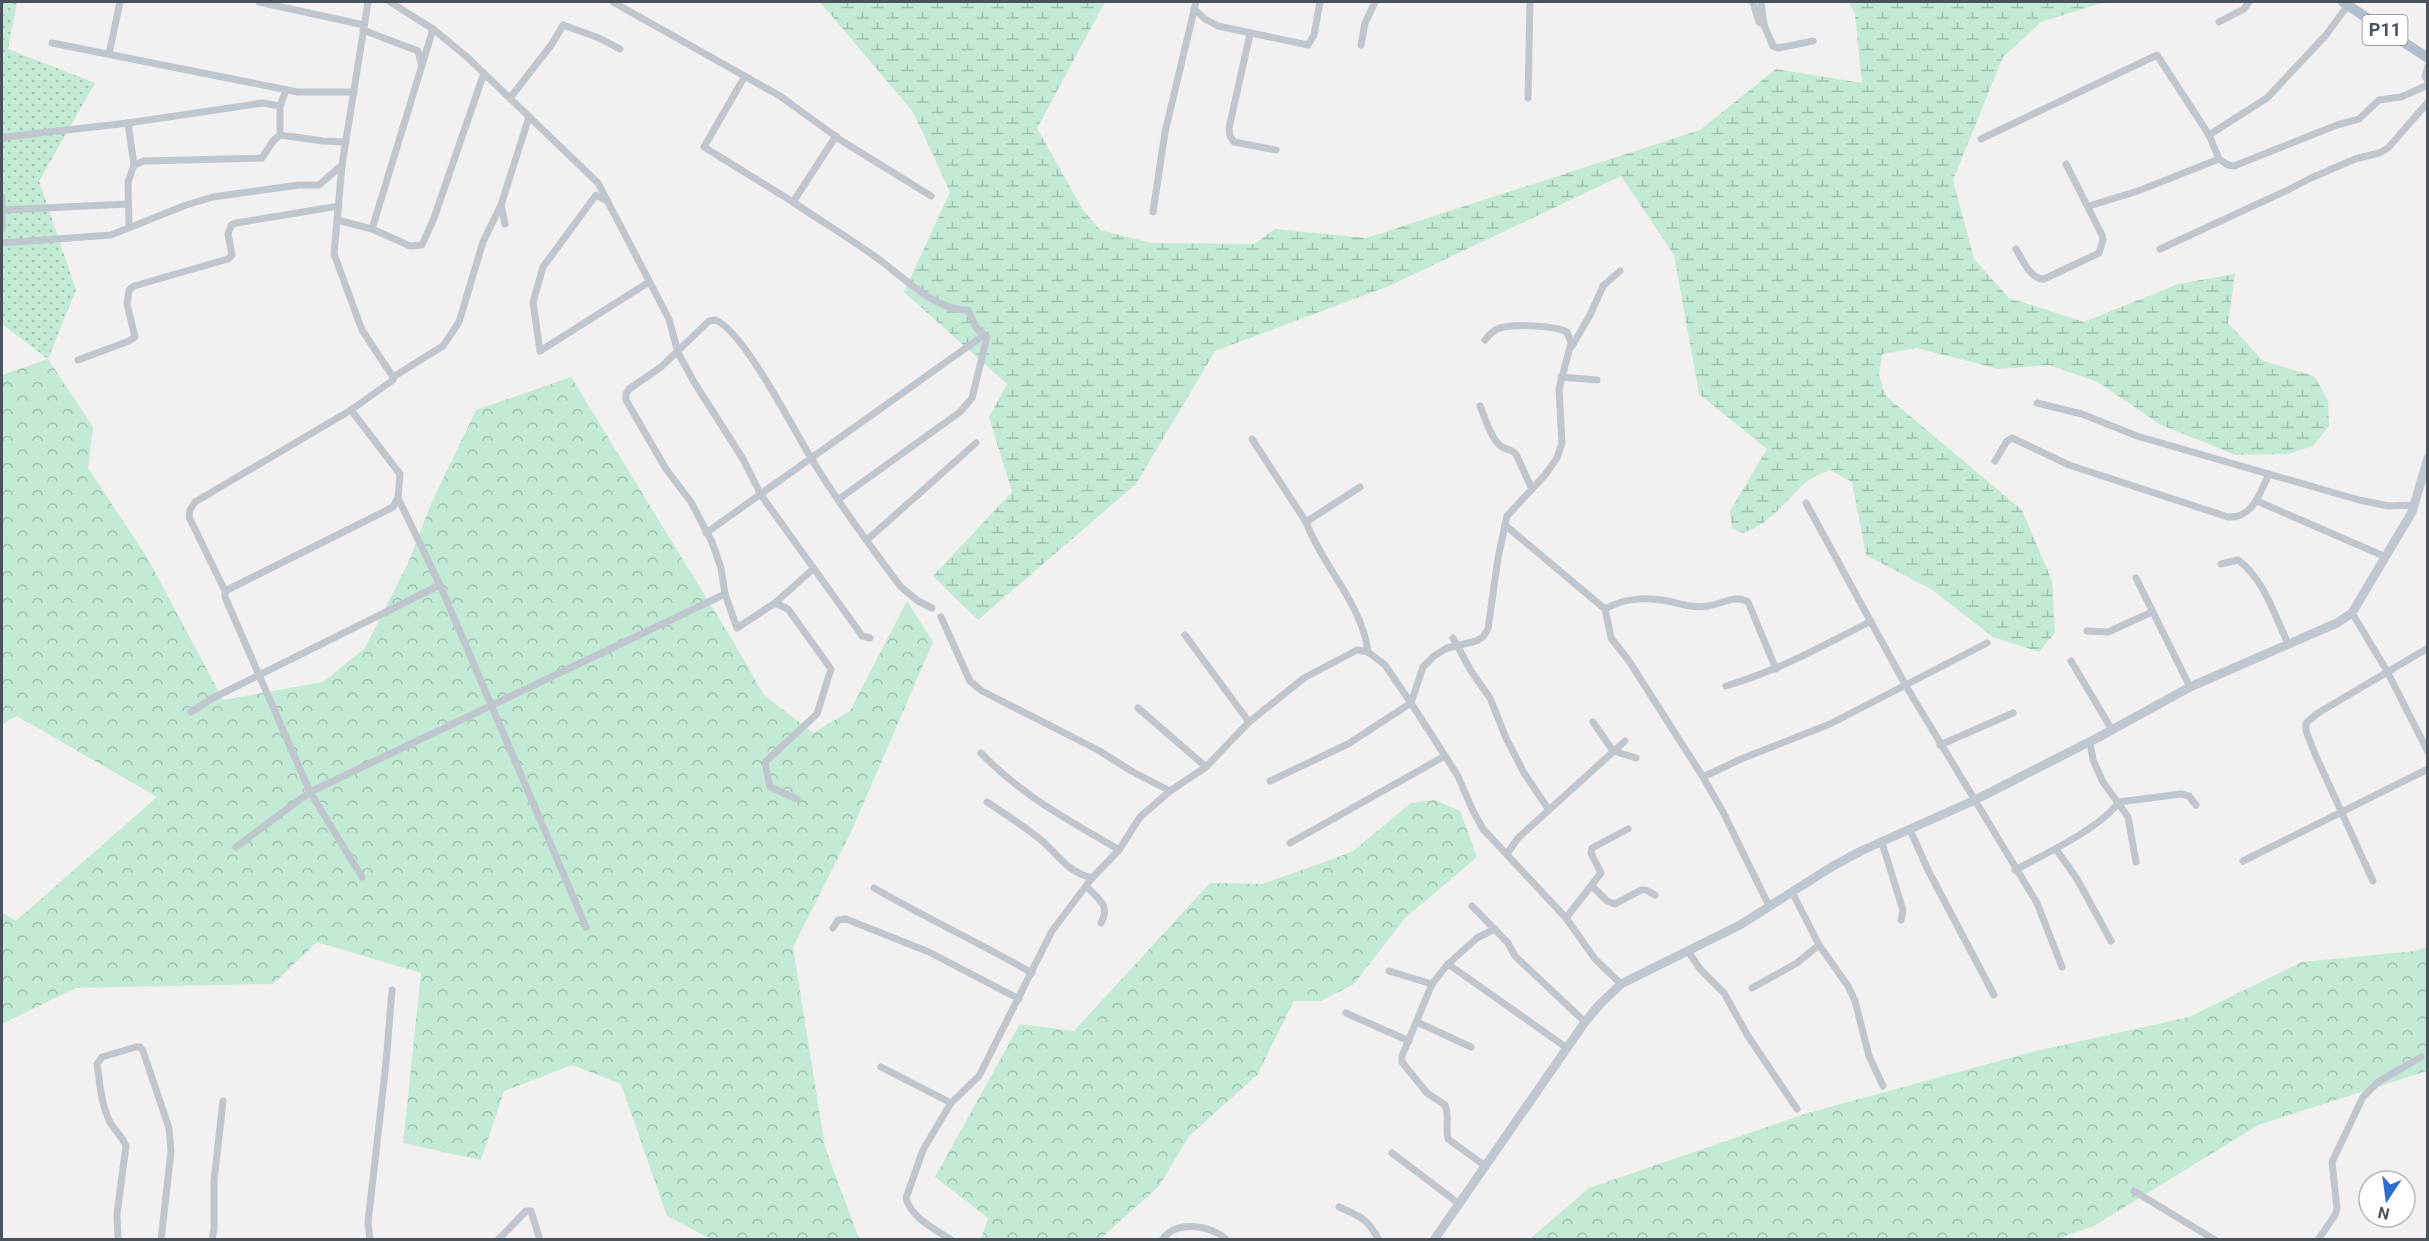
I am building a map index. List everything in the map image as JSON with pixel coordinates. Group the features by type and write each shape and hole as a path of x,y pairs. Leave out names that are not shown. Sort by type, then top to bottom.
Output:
{"main road":[{"name":"P11","path":"2345,3 2427,57"}],"street":[{"path":"109,54 120,2"},
{"path":"259,2 363,28 418,51 422,66"},
{"path":"368,2 342,165 334,254 362,330 393,377"},
{"path":"390,2 433,29 510,98 598,183 669,319 678,352 761,495 862,636 870,638"},
{"path":"613,2 780,96 836,136 931,196"},
{"path":"1195,5 1205,19 1218,26 1308,45 1314,35 1320,2"},
{"path":"1361,45 1365,23 1375,2"},
{"path":"1528,98 1530,2"},
{"path":"1753,2 1759,22 1764,25"},
{"path":"1761,2 1764,25 1773,46 1778,48 1813,41"},
{"path":"2219,22 2244,9 2249,2"},
{"path":"2209,135 2266,98 2326,35 2345,3"},
{"path":"1153,212 1165,132 1195,5"},
{"path":"510,98 552,44 563,25 620,49"},
{"path":"372,229 433,29"},
{"path":"1250,34 1230,120 1230,136 1234,142 1276,150"},
{"path":"52,43 298,92 354,92"},
{"path":"1981,140 2157,55 2209,135 2219,159 2234,166 2337,125 2352,123 2379,99 2408,94 2427,83 2425,76 2427,66"},
{"path":"337,220 372,229 410,246 422,245 434,218 484,74"},
{"path":"745,76 704,147 793,202 882,262 913,288 953,310 968,309 977,329 987,337 972,399 960,412 839,499"},
{"path":"280,135 280,106 286,90"},
{"path":"2160,249 2311,178 2355,159 2379,153 2388,147 2427,102"},
{"path":"2,139 263,103 280,106"},
{"path":"362,877 310,792 225,597 225,591 189,517 189,510 195,502 351,410 390,383 393,377 443,346 459,322 483,242 501,205 529,117"},
{"path":"128,123 134,165 129,174 127,204 129,227"},
{"path":"134,165 144,162 221,158 255,160 262,158 273,141 280,135 346,142"},
{"path":"793,202 836,136"},
{"path":"2089,206 2149,187 2219,159"},
{"path":"2016,249 2039,280 2100,253 2102,235 2066,164"},
{"path":"2,243 102,237 213,197 299,185 319,185 342,165"},
{"path":"608,202 596,195 543,267 533,302 540,351 649,282"},
{"path":"2,198 2,229"},
{"path":"3,210 127,204"},
{"path":"501,205 505,224"},
{"path":"78,360 135,337 127,304 129,290 134,285 228,260 232,255 228,234 231,225 339,206"},
{"path":"1567,353 1590,315 1603,286 1620,271"},
{"path":"813,569 775,603 737,628 725,594 721,568 712,542 691,502 666,469 626,400 629,389 678,352 709,321 721,322 762,374 783,406 811,458 867,540 908,594 932,608"},
{"path":"1270,781 1348,744 1411,703 1424,667 1434,656 1447,648 1483,637 1488,628 1508,516 1557,458 1562,443 1559,389 1570,337 1567,332 1558,328 1499,328 1485,340"},
{"path":"706,533 984,335"},
{"path":"1561,377 1597,380"},
{"path":"2037,402 2082,414 2137,436 2359,500 2389,506 2415,505"},
{"path":"1480,406 1502,447 1511,449 1515,454 1532,489"},
{"path":"225,591 393,507 398,498 400,474 351,410"},
{"path":"1995,461 2007,441 2012,438 2069,465 2237,518 2257,501 2268,474"},
{"path":"1252,439 1306,522 1344,590 1366,638 1368,651 1385,666 1411,703 1458,776 1483,829 1566,918 1596,958 1621,984"},
{"path":"867,540 976,443"},
{"path":"1434,1239 1585,1022 1599,1004 1621,984 1688,951 1769,906 1833,866 1973,801 2090,742 2190,687 2337,623 2352,613 2386,557 2415,505 2427,463"},
{"path":"1306,522 1360,487"},
{"path":"398,498 440,585 586,927"},
{"path":"2257,501 2386,557"},
{"path":"1806,503 1940,745 2037,903 2062,967"},
{"path":"1505,525 1605,609 1611,638 1629,661 1703,777 1723,812 1769,906"},
{"path":"2221,564 2238,560 2244,565 2264,593 2288,644"},
{"path":"2136,578 2190,687"},
{"path":"191,712 440,585"},
{"path":"236,847 310,792 725,594"},
{"path":"1605,609 1627,600 1643,598 1694,607 1708,606 1737,598 1744,599 1748,602 1776,669"},
{"path":"775,603 788,609 831,669 818,714 765,762 770,787 797,799"},
{"path":"2087,632 2108,632 2152,612"},
{"path":"2352,613 2387,671 2427,752"},
{"path":"941,617 970,681 982,691 1098,750 1170,791"},
{"path":"1726,686 1776,669 1871,621"},
{"path":"1185,636 1249,722"},
{"path":"1453,638 1459,645 1471,671 1490,698 1506,738 1524,773 1549,810"},
{"path":"1703,777 1830,724 1987,643"},
{"path":"2373,881 2315,754 2306,731 2306,723 2309,718 2427,648"},
{"path":"951,1239 914,1214 906,1198 923,1150 951,1103 979,1076 1052,931 1092,878 1119,850 1140,817 1170,791 1206,767 1229,740 1304,678 1357,651 1368,651"},
{"path":"2072,661 2112,730"},
{"path":"1138,708 1206,767"},
{"path":"1940,745 2013,713"},
{"path":"1593,722 1613,751 1636,758"},
{"path":"1507,854 1518,838 1625,741"},
{"path":"2090,742 2092,760 2103,782 2128,817 2136,862"},
{"path":"981,753 1005,778 1028,795 1119,850"},
{"path":"1290,843 1445,756"},
{"path":"2243,861 2290,840 2342,810 2427,769"},
{"path":"2015,870 2056,849 2106,816 2118,802 2181,794 2189,796 2196,805"},
{"path":"987,802 1042,841 1065,865 1080,875 1092,878"},
{"path":"1566,918 1601,873 1592,848 1628,829"},
{"path":"1910,830 1929,872 1994,995"},
{"path":"1882,843 1903,910 1901,920"},
{"path":"2056,849 2077,879 2111,940"},
{"path":"1086,886 1105,908 1106,914 1101,923"},
{"path":"1592,886 1610,904 1615,904 1641,890 1655,895"},
{"path":"874,888 928,918 971,938 1032,973"},
{"path":"1792,892 1819,945 1848,986 1855,1001 1869,1056 1883,1086"},
{"path":"1472,906 1495,929 1515,956 1585,1022"},
{"path":"833,928 838,920 846,919 929,952 1019,999"},
{"path":"1484,1165 1448,1139 1446,1133 1449,1119 1445,1105 1427,1093 1402,1062 1402,1056 1432,984 1448,964 1477,938 1495,929"},
{"path":"1752,988 1797,963 1819,945"},
{"path":"1688,951 1700,969 1724,993 1748,1036 1797,1109"},
{"path":"1448,964 1567,1048"},
{"path":"1389,971 1432,984"},
{"path":"370,1239 369,1213 392,990"},
{"path":"1346,1013 1409,1041"},
{"path":"1417,1022 1471,1047"},
{"path":"118,1239 117,1214 126,1146 122,1136 111,1124 102,1101 97,1064 102,1057 136,1047 140,1047 143,1051 169,1128 171,1151 161,1239"},
{"path":"2318,1239 2337,1209 2331,1167 2334,1154 2363,1097 2378,1082 2421,1057"},
{"path":"881,1067 951,1103"},
{"path":"212,1239 214,1181 223,1101"},
{"path":"1392,1154 1458,1203"},
{"path":"2134,1191 2215,1239"},
{"path":"1339,1207 1366,1221 1372,1226 1379,1239"},
{"path":"498,1239 526,1211 531,1211 535,1218 540,1239"},
{"path":"1162,1239 1170,1230 1190,1226 1220,1234 1227,1239"}],"green space":[{"path":"2,2 17,2 8,49 95,83 39,181 76,290 48,359 2,324"},
{"path":"820,2 1105,2 1037,128 1083,210 1100,230 1151,243 1254,244 1275,229 1366,238 1700,130 1776,69 1862,83 1855,15 1849,2 2105,2 2041,22 2003,57 1953,180 1974,259 2009,298 2084,322 2178,284 2235,274 2228,323 2263,361 2314,376 2328,400 2329,426 2313,446 2288,454 2236,455 2161,425 2098,382 2049,365 1999,369 1916,348 1882,354 1879,375 1886,396 2022,510 2052,581 2055,633 2039,652 1993,637 1931,589 1866,555 1852,482 1830,470 1805,483 1761,524 1742,533 1732,528 1730,511 1767,449 1699,394 1674,255 1621,176 1389,286 1215,351 1136,484 978,620 933,576 1012,492 989,417 1007,384 904,292 950,192 913,112"},
{"path":"48,359 93,427 88,468 148,559 223,700 323,682 365,648 408,563 431,504 476,410 571,377 764,695 813,733 850,711 907,601 933,642 851,832 793,947 825,1147 859,1239 711,1239 667,1216 621,1084 572,1065 504,1091 481,1160 403,1143 421,973 317,942 273,984 76,988 2,1024 2,912 16,921 157,797 17,716 2,724 2,375"},
{"path":"1435,800 1460,811 1477,857 1405,918 1354,984 1321,1001 1294,1001 1257,1075 1189,1136 1159,1186 1100,1239 981,1239 988,1218 935,1177 1020,1024 1074,1031 1210,883 1262,884 1352,852 1411,803"},
{"path":"2427,947 2427,1071 2258,1125 2094,1226 2057,1239 1531,1240 1589,1188 1808,1113 2028,1053 2189,1017 2302,962 2415,951"}]}
